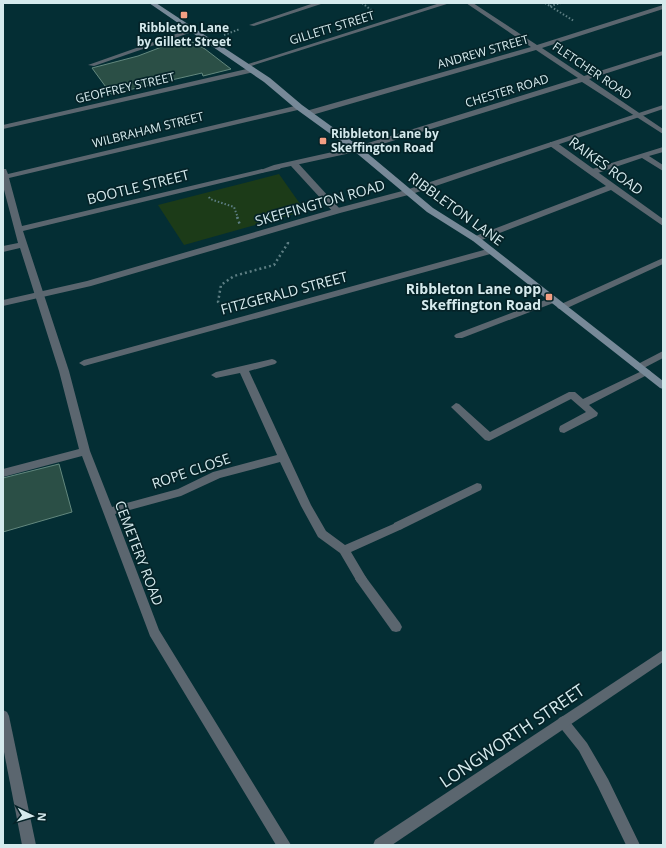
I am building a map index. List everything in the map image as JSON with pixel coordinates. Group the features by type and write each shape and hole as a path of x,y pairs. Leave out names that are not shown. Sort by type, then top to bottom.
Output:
{"main road":[{"name":"RIBBLETON LANE","path":"152,3 249,68 357,149 430,210 476,239 663,386"}],"street":[{"path":"252,25 321,3"},
{"name":"GILLETT STREET","path":"249,68 447,3"},
{"name":"FLETCHER ROAD","path":"469,3 663,132"},
{"name":"ANDREW STREET","path":"309,114 536,48 663,7"},
{"path":"92,65 193,30"},
{"name":"CHESTER ROAD","path":"357,149 583,80 663,52"},
{"name":"GEOFFREY STREET","path":"3,127 249,68"},
{"name":"WILBRAHAM STREET","path":"4,175 299,107"},
{"name":"SKEFFINGTON ROAD","path":"3,303 88,284 337,211 409,192 663,107"},
{"name":"RAIKES ROAD","path":"553,144 613,186 663,224"},
{"path":"337,211 294,164 357,149"},
{"path":"592,172 663,149"},
{"path":"643,155 663,169"},
{"name":"BOOTLE STREET","path":"20,230 262,170 294,164"},
{"name":"CEMETERY ROAD","path":"4,175 23,245 41,295 64,371 85,451 154,632 284,845"},
{"path":"476,239 613,186"},
{"path":"3,249 23,245"},
{"name":"FITZGERALD STREET","path":"84,363 491,251"},
{"path":"562,307 663,261"},
{"path":"459,336 553,300"},
{"path":"582,404 642,370 663,354"},
{"path":"216,375 272,362"},
{"path":"243,368 282,457 306,506 322,534 344,550 361,579 396,627"},
{"path":"456,407 489,437 572,394 593,414 564,429"},
{"path":"3,473 85,451"},
{"name":"ROPE CLOSE","path":"108,512 181,492 217,475 282,457"},
{"path":"344,550 398,526 477,487"},
{"name":"LONGWORTH STREET","path":"380,845 663,655"},
{"path":"3,716 29,845"},
{"path":"563,722 583,747 603,783 633,845"}],"path":[{"path":"545,3 590,31"},
{"path":"550,6 561,3"},
{"path":"209,40 252,25"},
{"path":"200,186 210,199 234,207 238,224 242,228"},
{"path":"234,322 218,302 221,285 234,276 274,265 288,243 279,228"}],"green space":[{"path":"279,174 305,211 184,245 158,205"}],"building":[{"path":"185,38 205,49 231,69 203,76 202,73 111,94 92,68 138,56"},
{"path":"59,464 72,512 3,532 3,478"}],"place":[{"name":"Ribbleton Lane by Gillett Street","path":"184,15"},
{"name":"Ribbleton Lane by Skeffington Road","path":"323,141"},
{"name":"Ribbleton Lane opp Skeffington Road","path":"549,297"}]}
